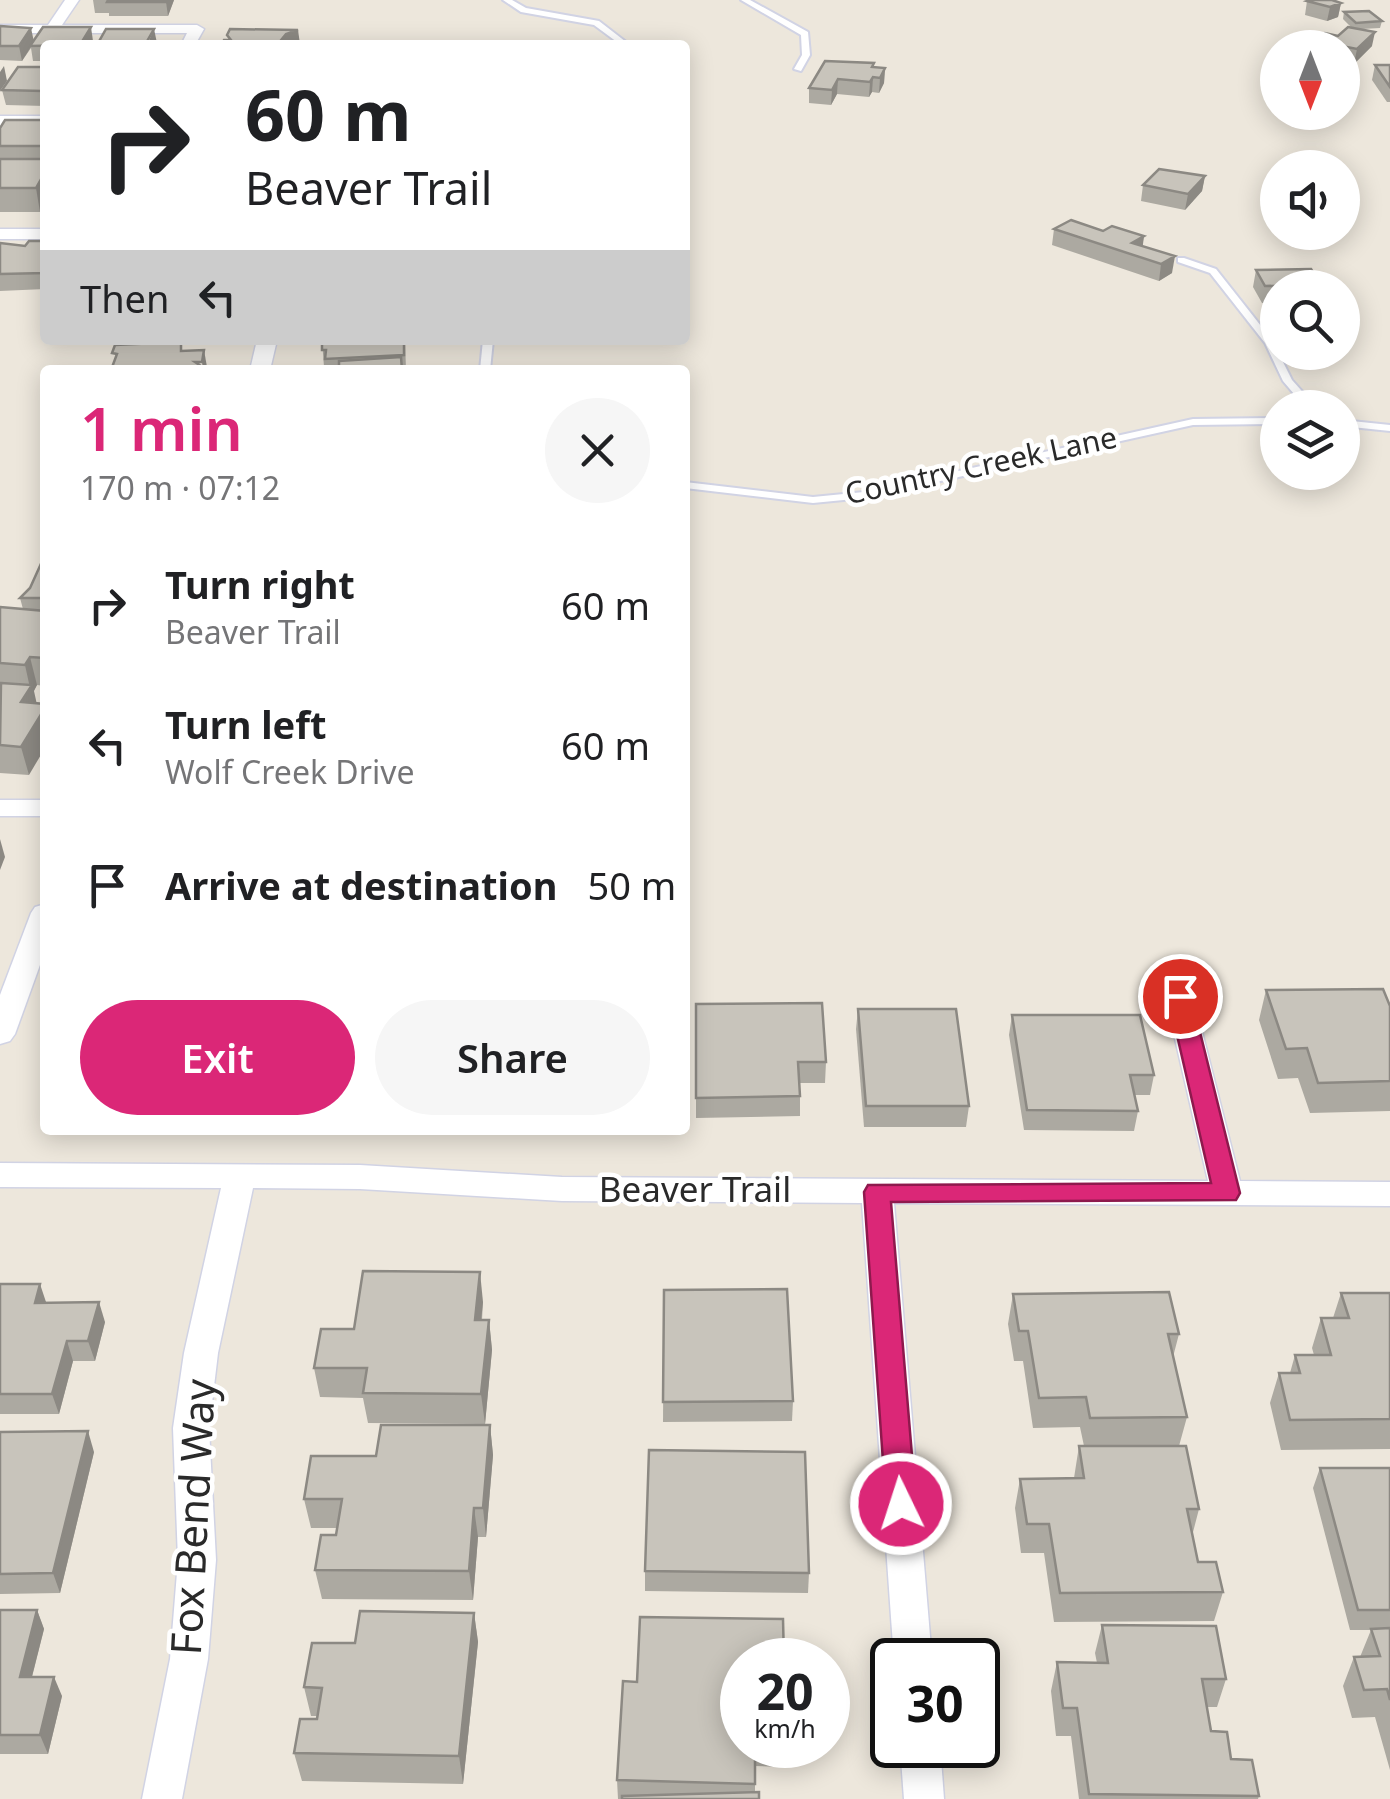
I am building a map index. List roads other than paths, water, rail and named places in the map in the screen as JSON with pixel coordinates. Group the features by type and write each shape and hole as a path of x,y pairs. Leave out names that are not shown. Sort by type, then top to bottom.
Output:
{"street":[{"path":"52,28 72,0"},
{"path":"0,28 197,29 191,40"},
{"path":"0,121 40,121"},
{"path":"0,234 40,234"},
{"path":"0,808 40,808"},
{"path":"0,1034 40,926"},
{"path":"1180,996 1227,1193"},
{"name":"Beaver Trail","path":"0,1175 360,1178 562,1190 1390,1194"},
{"name":"Fox Bend Way","path":"162,1799 190,1659 196,1560 191,1428 201,1353 240,1176"},
{"path":"877,1192 911,1638"},
{"path":"922,1768 924,1799"}],"lane":[{"path":"506,0 524,10 596,23 619,40"},
{"path":"744,0 806,34 806,55 798,69"},
{"path":"1181,260 1213,271 1228,287 1270,342 1296,390"},
{"name":"Country Creek Lane","path":"690,487 813,500 864,495 1193,422 1260,421"},
{"path":"1360,425 1390,428"}]}
